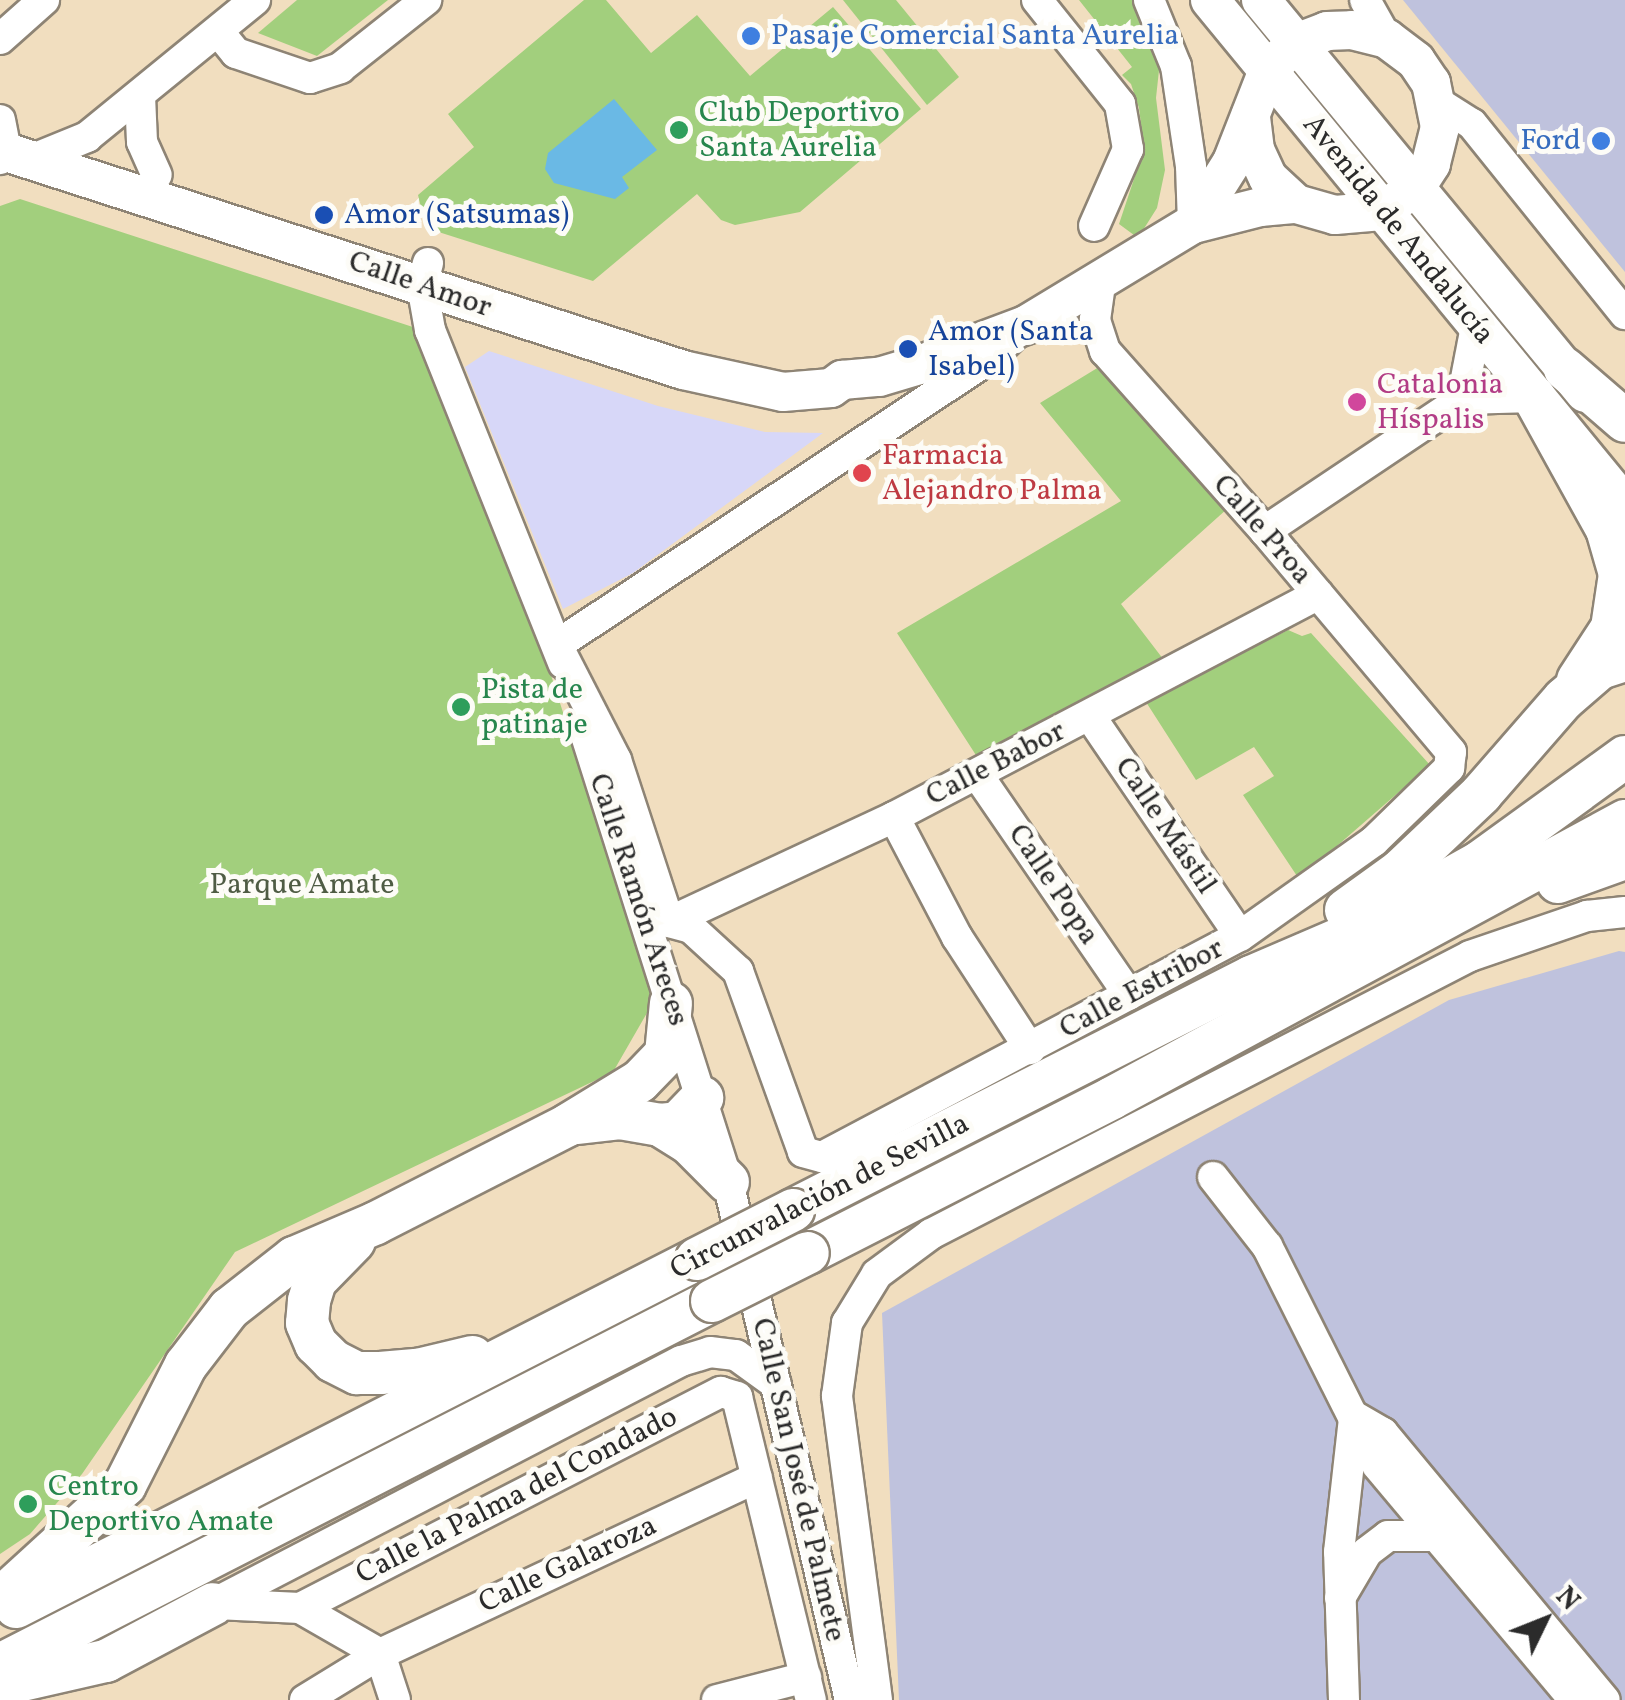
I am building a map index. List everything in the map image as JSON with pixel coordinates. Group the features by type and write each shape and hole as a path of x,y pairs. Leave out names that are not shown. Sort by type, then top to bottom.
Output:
{"highway":[{"path":"1550,383 1625,421"},
{"path":"1251,977 1400,871 1481,794 1564,699 1612,628 1620,574 1608,530 1550,383"},
{"path":"1564,699 1600,668 1625,660"},
{"name":"Circunvalación de Sevilla","path":"0,1615 1251,977 1348,935 1480,862 1625,757"},
{"name":"Circunvalación de Sevilla","path":"0,1665 1112,1098 1625,820"},
{"path":"1112,1098 1576,874 1625,858"},
{"path":"0,1599 125,1484 186,1365 230,1309 294,1258 376,1223 568,1125 640,1081 666,1054 671,1004"},
{"path":"568,1125 620,1118 660,1125 678,1123 699,1088 674,1072 640,1081"},
{"path":"660,1125 690,1143 728,1182"},
{"path":"376,1223 338,1254 316,1281 308,1324 316,1344 334,1361 358,1373 418,1370 541,1340"},
{"path":"0,1685 106,1660 213,1604"}],"main road":[{"name":"Avenida de Andalucía","path":"1210,0 1476,326 1625,440"},
{"name":"Avenida de Andalucía","path":"1261,0 1416,187 1550,383 1625,504"},
{"path":"861,379 1026,324 1100,284 1193,224 1260,207 1296,204 1334,215 1382,211 1416,187 1431,164 1440,126 1437,102 1416,61 1386,39 1352,30 1326,32 1296,44 1268,70 1232,162 1193,224"},
{"path":"1251,115 1255,150 1268,178 1296,204"},
{"name":"Calle Amor","path":"13,142 157,175 425,274"},
{"name":"Calle Amor","path":"13,142 425,274 694,349 861,379"}],"street":[{"path":"0,39 44,0"},
{"path":"13,142 87,137 255,0"},
{"path":"218,31 236,53 310,78 340,68 426,0"},
{"path":"1038,0 1120,104 1128,149 1094,226"},
{"path":"1149,0 1176,66 1193,224"},
{"path":"1365,0 1386,39"},
{"path":"140,96 142,142 157,175"},
{"path":"1437,102 1472,124 1625,314"},
{"path":"1186,142 1206,156 1232,162"},
{"name":"Calle Ramón Areces","path":"425,274 430,330 558,645 728,1182 746,1259"},
{"name":"Calle Proa","path":"1100,284 1095,320 1106,351 1451,752 1449,768"},
{"path":"669,922 616,760 558,645 990,358 1026,324"},
{"path":"1462,399 1476,326"},
{"path":"861,379 900,383 906,394 887,425"},
{"path":"1265,532 1462,399 1550,383"},
{"name":"Calle Babor","path":"669,922 894,817 1318,594"},
{"name":"Calle Mástil","path":"1090,716 1240,936"},
{"name":"Calle Estribor","path":"669,922 692,928 738,971 803,1152 822,1156 1240,936 1374,840 1449,768"},
{"name":"Calle Popa","path":"977,774 1129,996"},
{"path":"894,817 957,937 1030,1049"},
{"path":"878,1700 837,1396 847,1323 877,1274 930,1234 1470,956 1587,916 1625,912"},
{"path":"1214,1176 1267,1246 1377,1465 1574,1700"},
{"name":"Calle San José de Palmete","path":"746,1259 850,1700"},
{"path":"213,1604 682,1361 710,1352 736,1354 776,1384"},
{"name":"Calle la Palma del Condado","path":"300,1608 702,1400 720,1392 737,1397"},
{"name":"Calle San José de Palmete","path":"737,1397 808,1689"},
{"path":"1344,1700 1338,1601 1354,1416"},
{"path":"1354,1416 1383,1433 1605,1700"},
{"name":"Calle Galaroza","path":"305,1700 380,1654 756,1476"},
{"path":"1338,1601 1367,1552 1388,1536 1433,1536"},
{"path":"213,1604 300,1608 380,1654 395,1700"},
{"path":"29,1700 106,1660"},
{"path":"717,1700 808,1689"}],"shaded area":[{"path":"1403,0 1625,0 1625,272"},
{"path":"489,351 658,406 765,432 823,433 633,573 563,609 465,367"},
{"path":"1625,952 1625,1700 899,1700 882,1313 1449,1000"}],"green space":[{"path":"297,0 388,0 317,56 258,33"},
{"name":"Club Deportivo Santa Aurelia","path":"584,0 606,0 651,53 697,15 750,76 833,7 921,109 800,212 735,225 721,220 697,194 593,281 426,228 418,195 474,147 448,114"},
{"path":"843,0 896,0 959,77 927,105"},
{"path":"1079,0 1134,0 1160,61 1156,98 1165,170 1157,208 1138,238 1119,224 1144,149 1139,108 1131,84 1122,75 1132,67"},
{"name":"Parque Amate","path":"20,199 419,329 534,622 655,999 613,1072 235,1252 82,1474 30,1534 0,1554 0,206"},
{"path":"1112,359 1237,500 1121,604 1170,668 983,766 897,633 1121,501 1040,403"},
{"path":"1288,630 1302,636 1311,633 1430,765 1299,879 1243,795 1274,776 1254,747 1196,780 1146,702"}],"water":[{"path":"614,99 657,150 622,177 629,188 615,199 554,183 545,169 548,153"}],"place":[{"name":"Pasaje Comercial Santa Aurelia","path":"751,36"},
{"name":"Club Deportivo Santa Aurelia","path":"679,130"},
{"name":"Ford","path":"1601,141"},
{"name":"Amor (Satsumas)","path":"324,215"},
{"name":"Amor (Santa Isabel)","path":"908,349"},
{"name":"Catalonia Híspalis","path":"1357,402"},
{"name":"Farmacia Alejandro Palma","path":"862,473"},
{"name":"Pista de patinaje","path":"461,707"},
{"name":"Centro Deportivo Amate","path":"28,1504"}]}
